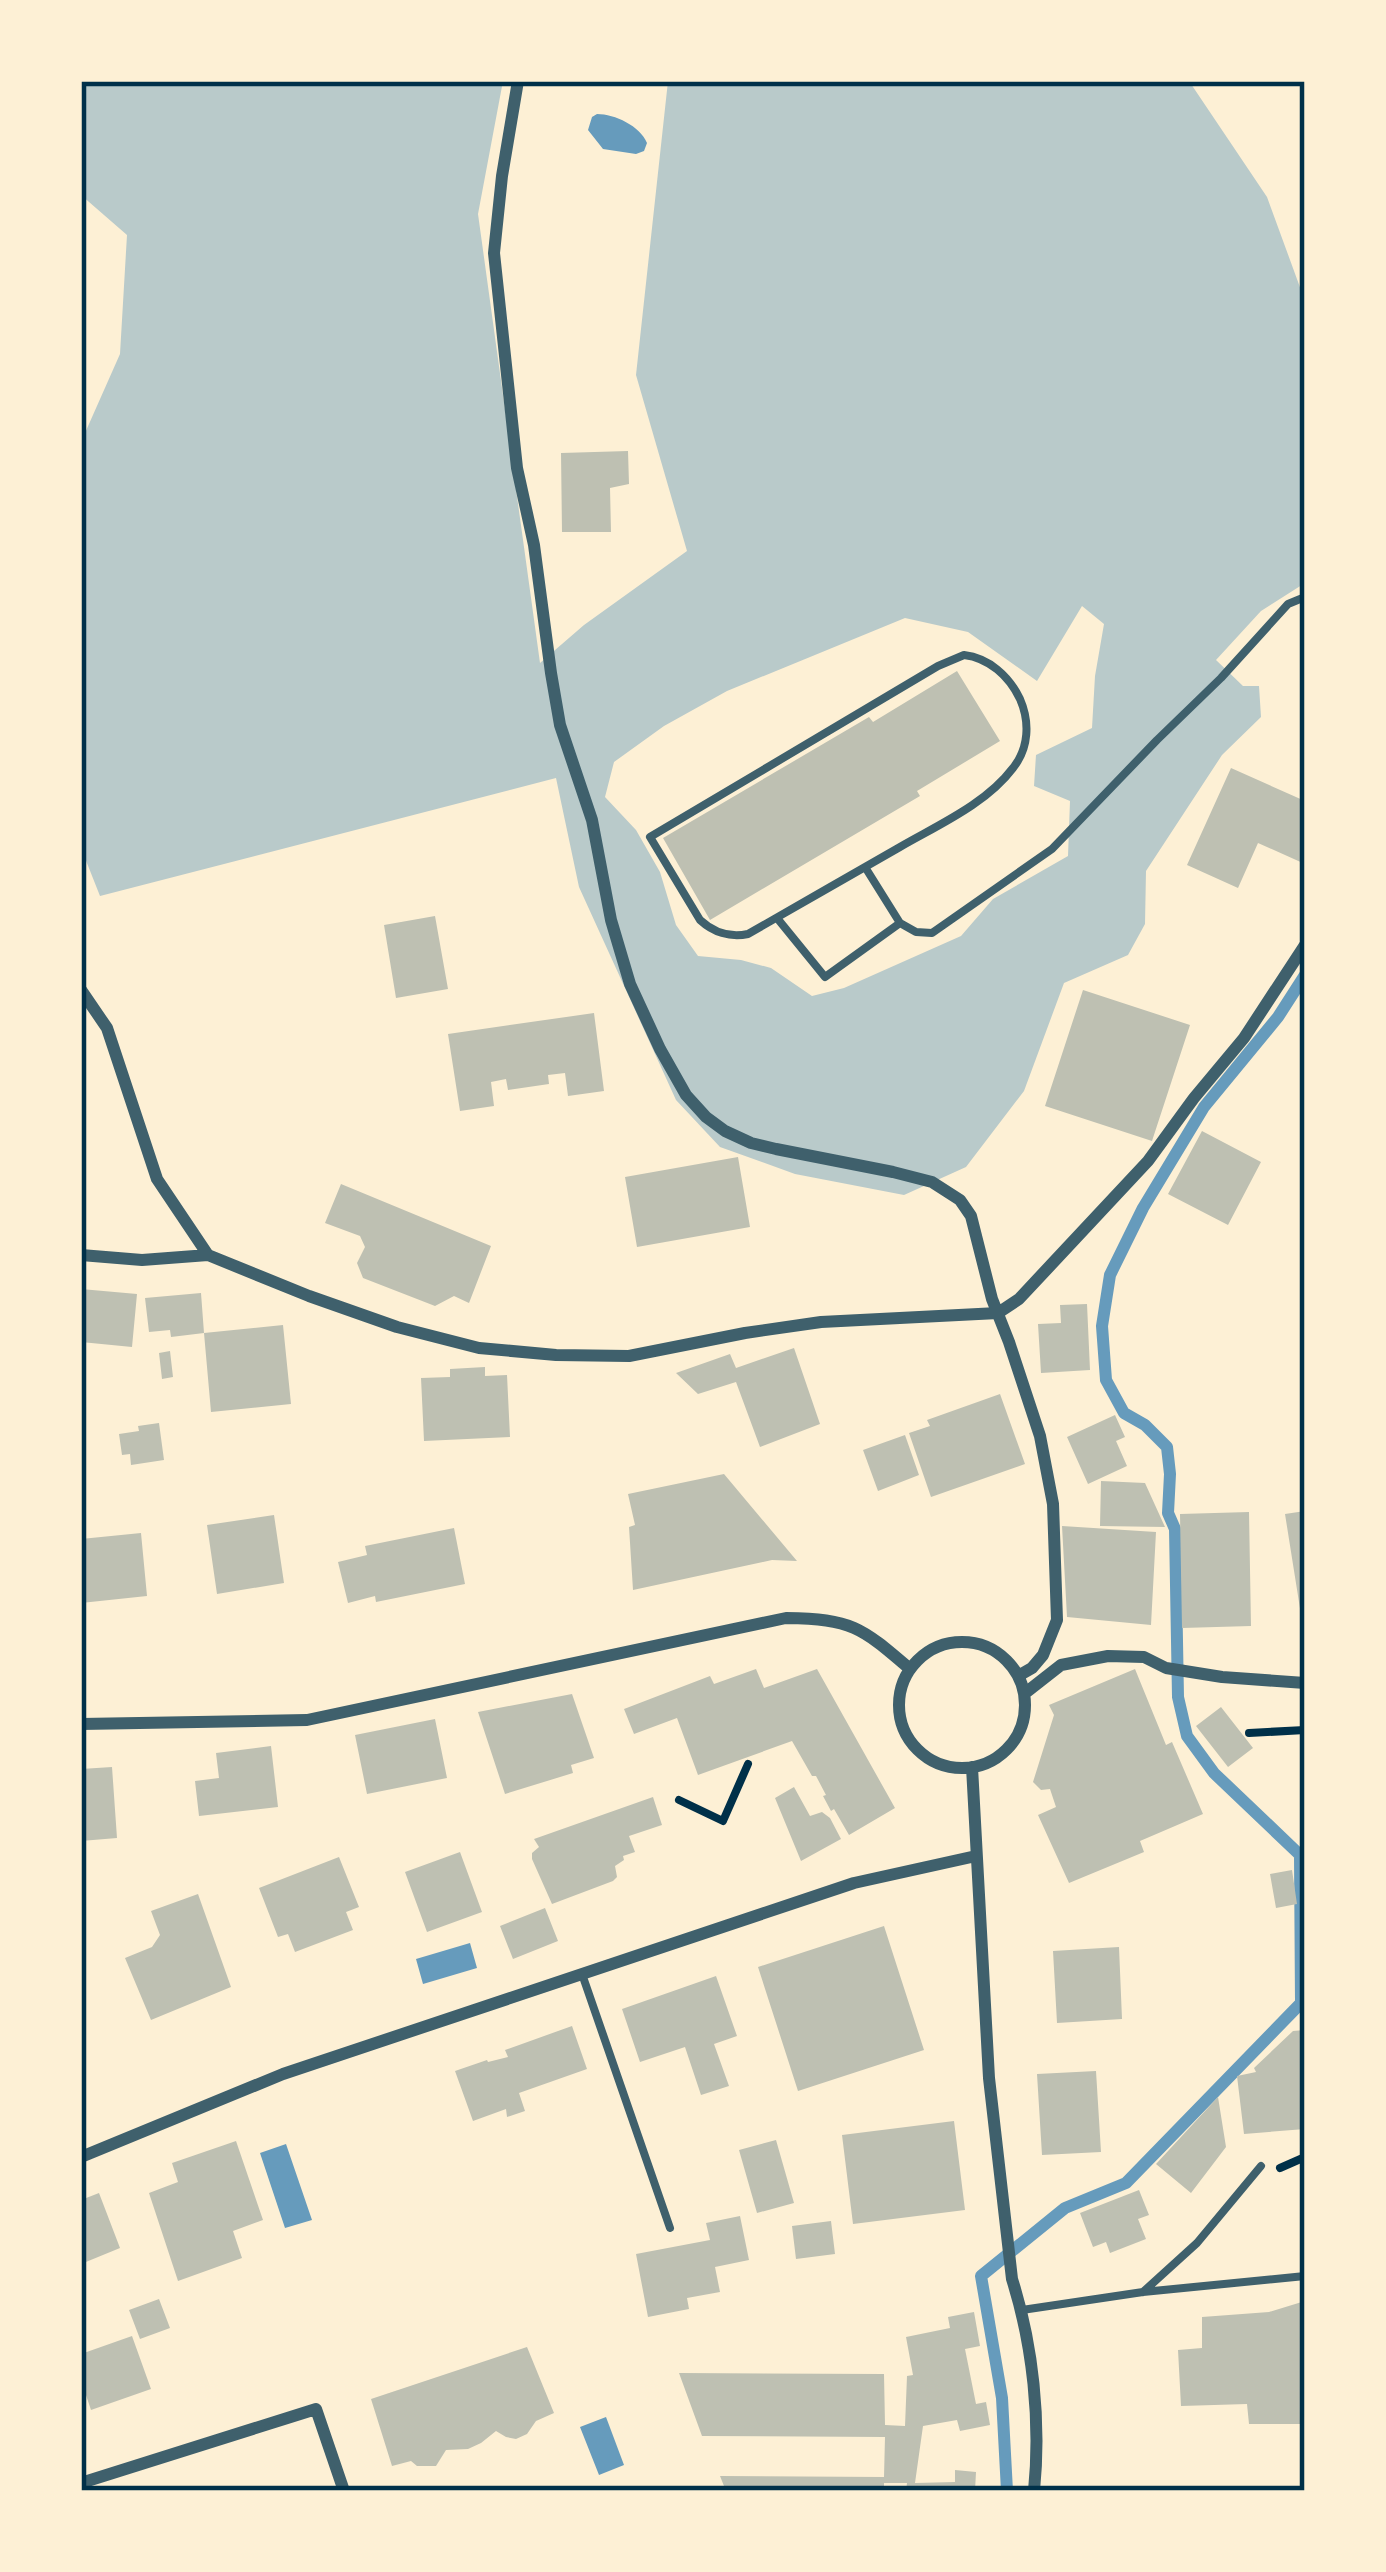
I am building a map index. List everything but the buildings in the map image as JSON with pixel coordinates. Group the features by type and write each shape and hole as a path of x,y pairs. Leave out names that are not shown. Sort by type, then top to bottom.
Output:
{"street":[{"path":"518,81 494,253 517,468 534,545 560,724 592,820 611,920 630,984 686,1095 725,1131 776,1149 932,1182 960,1200 971,1216 992,1299 1046,1458 1053,1504 1057,1620 1050,1643 1032,1668 1018,1676"},
{"path":"81,1255 142,1260 208,1255 308,1297 397,1327 479,1348 556,1355 629,1356 821,1322 998,1312 1019,1299 1131,1182 1244,1038 1305,945"},
{"path":"81,990 107,1028 157,1179 208,1255"},
{"path":"81,1724 307,1720 786,1618 829,1619 866,1632 910,1669"},
{"path":"976,1643 993,1649 1018,1676 1024,1694 1019,1732 992,1760 952,1767 932,1760 904,1730 899,1709 902,1688 910,1669 939,1646 976,1643"},
{"path":"1024,1694 1061,1665 1087,1658 1144,1657 1166,1668 1305,1683"},
{"path":"972,1767 989,2078 1012,2279 1032,2375 1034,2491"},
{"path":"81,2157 283,2074 854,1882 976,1856"},
{"path":"81,2483 316,2410 344,2491"}],"lane":[{"path":"865,867 900,923 916,932 932,933 1052,849 1288,604 1305,597"},
{"path":"955,657 983,660 1005,676 1022,706 1028,729 1018,759 1001,781 964,810 777,918 740,936 706,926 650,837 955,657"},
{"path":"777,918 824,977 900,923"},
{"path":"582,1974 670,2228"},
{"path":"1143,2292 1196,2243 1261,2166"},
{"path":"1022,2310 1305,2276"}],"path":[{"path":"1249,1733 1305,1730"},
{"path":"679,1800 723,1822 748,1764"}],"shaded area":[{"path":"81,81 503,81 478,214 540,663 687,551 636,375 668,81 1189,81 1267,197 1305,301 1305,583 1261,611 1216,660 1243,686 1259,686 1261,717 1222,755 1146,871 1145,924 1128,955 1064,983 1024,1091 966,1167 904,1195 795,1174 720,1147 676,1100 579,887 556,778 100,896 81,848 81,442 120,354 127,235 81,195","holes":["1082,606 1104,624 1092,728 1036,755 1034,786 1070,801 1068,856 993,899 961,936 844,988 812,996 771,968 698,956 676,925 660,872 636,830 605,797 614,762 664,726 727,691 905,618 968,632 1037,681"]}],"water":[{"path":"597,114 633,126 647,143 644,151 603,149 588,130"},
{"path":"470,1943 477,1968 423,1984 416,1959"},
{"path":"286,2144 312,2220 285,2228 260,2153"},
{"path":"606,2417 624,2465 599,2475 580,2427"}],"waterway":[{"path":"1007,2491 1002,2398 981,2276 1065,2208 1126,2183 1301,2003 1300,1855 1214,1773 1187,1736 1178,1697 1175,1529 1168,1513 1167,1447 1145,1425 1124,1413 1106,1380 1102,1326 1110,1275 1143,1208 1204,1107 1278,1017 1305,975"}]}
